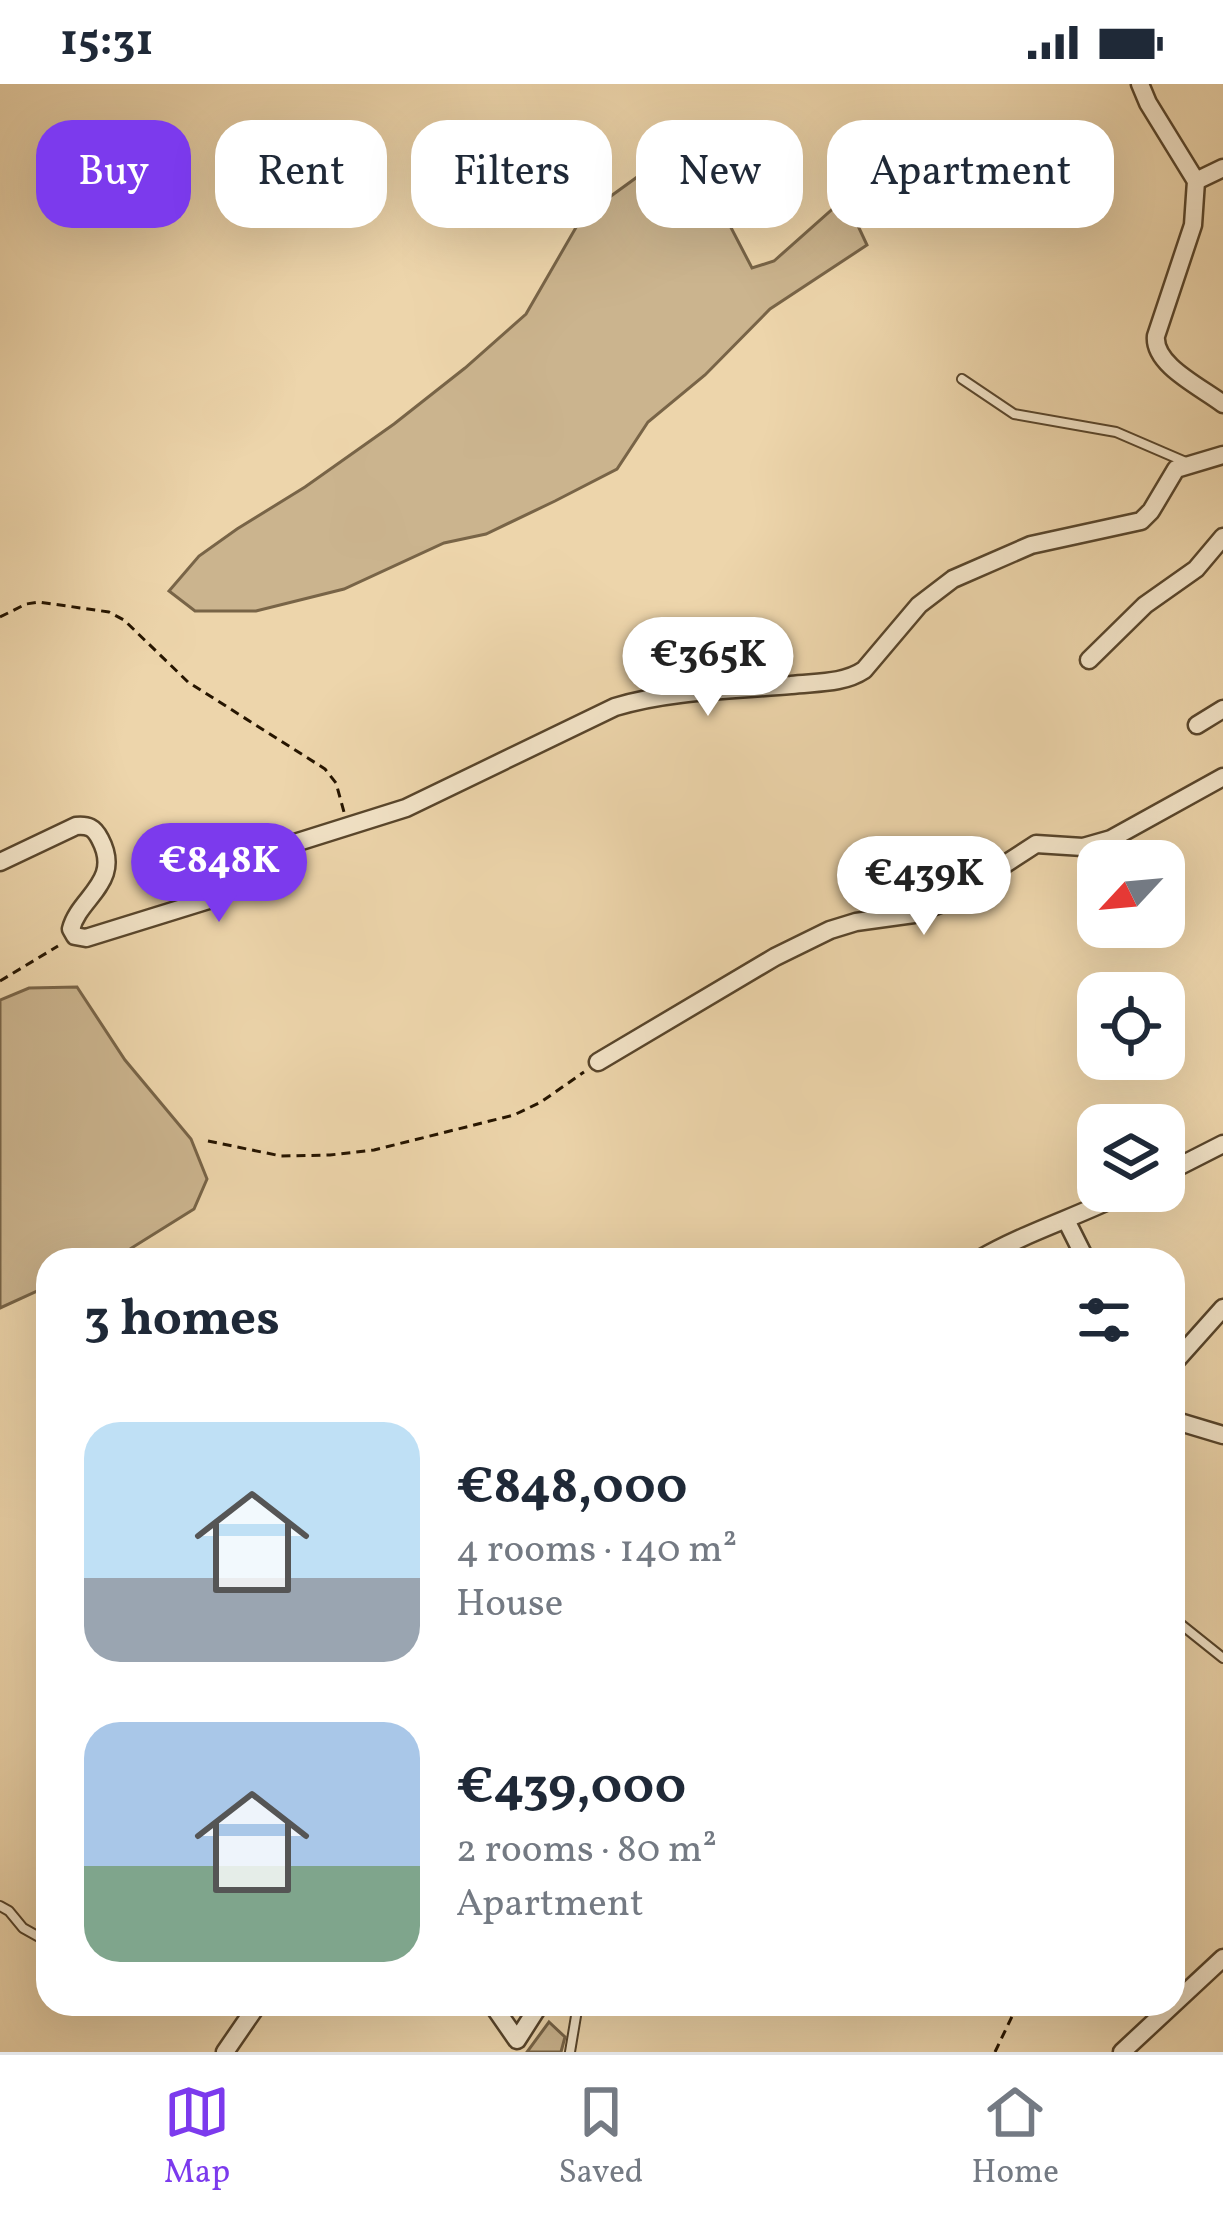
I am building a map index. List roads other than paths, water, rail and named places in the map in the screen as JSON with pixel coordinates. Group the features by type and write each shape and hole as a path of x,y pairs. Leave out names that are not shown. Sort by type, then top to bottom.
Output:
{"street":[{"path":"1140,84 1196,181 1193,225 1155,345 1164,362 1223,404"},
{"path":"1196,181 1223,168"},
{"path":"0,862 76,826 93,829 104,850 104,874 93,897 74,918 70,928 75,936 93,937 201,904 230,888 282,847 406,808 615,707 855,676 920,605 953,579 1031,545 1141,521 1173,472 1223,455"},
{"path":"1090,660 1144,605 1196,569 1223,537"},
{"path":"1197,725 1223,709"},
{"path":"598,1062 775,957 830,930 914,914 948,901 1036,844 1083,847 1111,839 1223,777"},
{"path":"1185,1163 1223,1144"},
{"path":"1000,1248 1084,1212"},
{"path":"1066,1220 1080,1248"},
{"path":"1185,1351 1223,1308"},
{"path":"1185,1424 1223,1435"},
{"path":"1185,1993 1223,1958"},
{"path":"225,2052 250,2016"},
{"path":"500,2016 517,2040 532,2016"},
{"path":"1122,2052 1161,2016"}],"lane":[{"path":"962,379 1014,414 1116,433 1189,464"},
{"path":"1185,1628 1223,1658"},
{"path":"0,1906 36,1935"},
{"path":"570,2052 576,2016"}]}
